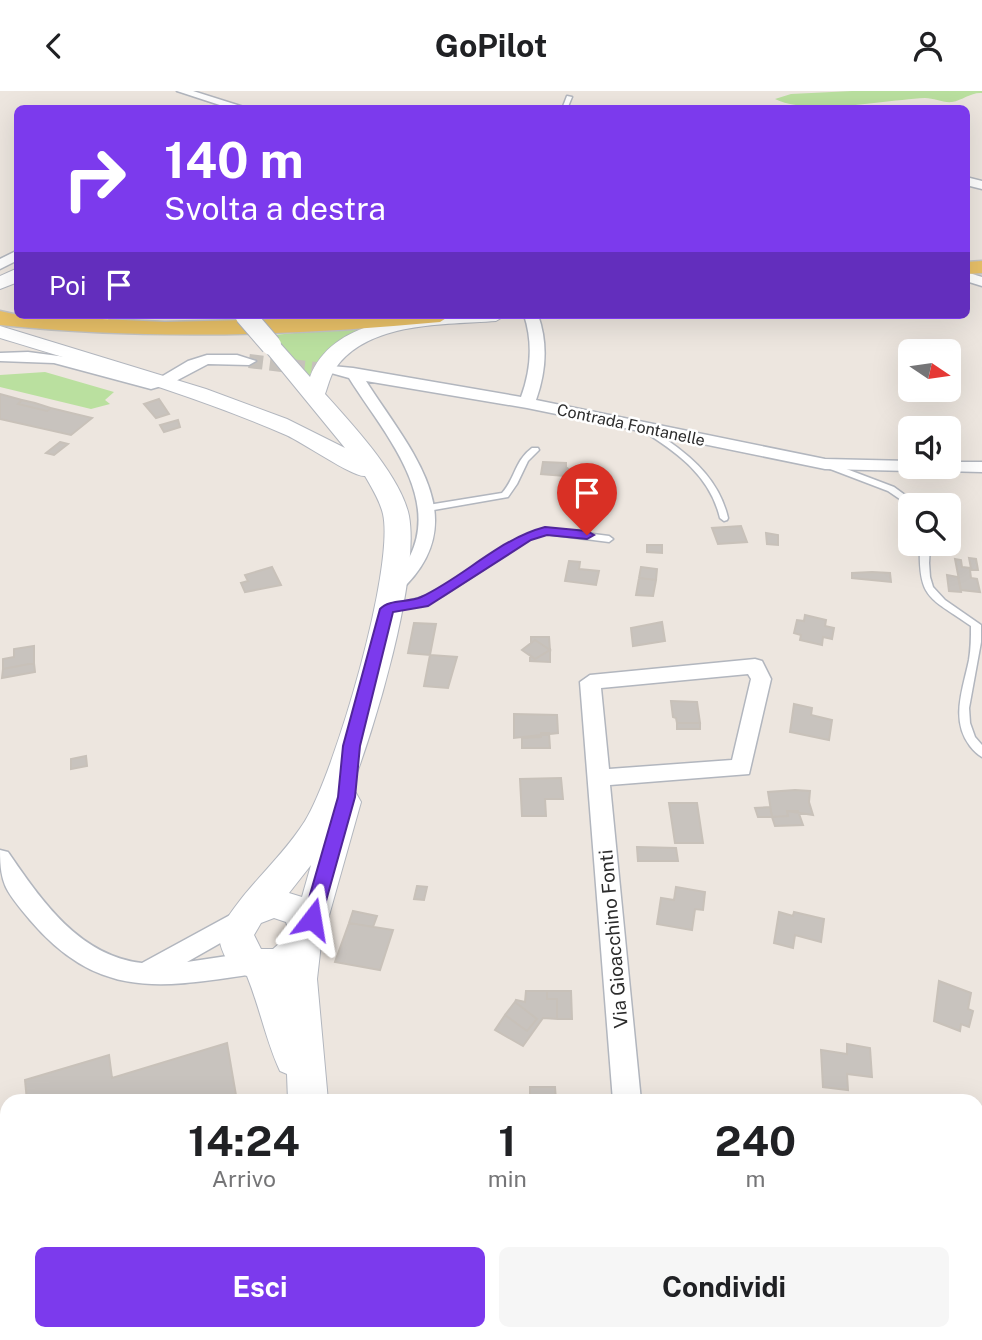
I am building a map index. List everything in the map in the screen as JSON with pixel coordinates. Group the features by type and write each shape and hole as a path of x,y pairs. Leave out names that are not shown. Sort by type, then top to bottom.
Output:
{"main road":[{"path":"0,318 126,330 294,328 395,319"},
{"path":"76,319 159,325 187,330"},
{"path":"248,319 314,394 386,490 397,516 389,599 351,746 326,812 313,835 239,926 236,943 239,952 257,964 278,1007 306,1094"},
{"path":"314,394 317,376 329,358 350,342 411,324 458,319"},
{"path":"0,332 167,383 264,418 340,452 386,490"},
{"path":"307,1094 299,979 306,940 346,797 351,746"},
{"path":"247,915 273,904 296,908 304,915 306,940 285,962 257,964"}],"street":[{"path":"182,91 231,105"},
{"path":"527,403 533,390 538,340 532,319"},
{"path":"0,357 32,354 65,360 142,384 167,383 187,367 202,361 219,358 249,361"},
{"name":"Contrada Fontanelle","path":"332,371 527,403 825,464 898,466"},
{"path":"353,373 415,474 428,508 424,544 415,566 389,599"},
{"path":"961,467 982,467"},
{"name":"Via Gioacchino Fonti","path":"598,778 741,768 761,679 755,666 590,682 598,778 626,1094"},
{"path":"0,859 56,935 93,959 141,975 170,975 257,964"},
{"path":"141,975 167,964 247,915"}],"lane":[{"path":"566,105 569,97"},
{"path":"646,429 689,460 723,505 724,518"},
{"path":"428,508 505,495 514,487 517,468 527,454 535,450"},
{"path":"825,464 898,494"},
{"path":"389,599 423,602 527,537 545,531 609,538"},
{"path":"925,556 924,576 928,589 939,602 976,625 981,640 964,725 971,742 982,753"}],"green space":[{"path":"982,91 952,102 925,98 858,105 798,105 775,99 791,94"},
{"path":"388,324 333,348 316,364 310,375 305,376 274,335"},
{"path":"45,372 114,392 105,400 110,404 91,409 0,387 0,375"}],"building":[{"path":"0,394 22,400 18,404 47,411 51,408 92,418 71,435 0,419"},
{"path":"159,399 169,414 156,418 144,404"},
{"path":"22,400 51,408 47,411 18,404"},
{"path":"178,420 180,427 164,432 160,425"},
{"path":"60,442 68,444 54,455 46,453"},
{"path":"543,462 566,463 566,467 571,471 565,476 541,474"},
{"path":"741,526 747,542 718,544 712,528"},
{"path":"766,533 778,535 778,545 767,544"},
{"path":"647,545 662,545 662,553 647,552"},
{"path":"969,558 976,559 978,570 970,570 971,578 977,579 980,592 961,590 955,559 961,560 962,567 971,568"},
{"path":"569,561 580,562 579,569 599,571 596,585 565,581"},
{"path":"272,567 281,585 245,592 241,583 248,581 245,575"},
{"path":"641,567 657,569 656,580 639,578"},
{"path":"852,573 890,573 891,582 852,578"},
{"path":"947,575 958,577 961,592 949,591"},
{"path":"639,578 656,580 653,596 636,595"},
{"path":"805,615 826,620 825,626 834,628 832,639 823,637 822,645 800,640 801,635 794,633 797,620 804,621"},
{"path":"662,622 665,641 633,646 631,628"},
{"path":"414,623 436,624 430,655 408,653"},
{"path":"531,637 549,637 550,650 535,640 531,643"},
{"path":"535,640 550,650 535,659 522,650"},
{"path":"34,646 34,663 3,669 3,659 14,657 14,649"},
{"path":"550,650 550,662 530,661 530,655 535,659"},
{"path":"430,655 457,657 448,688 424,686"},
{"path":"34,663 35,672 2,678 3,669"},
{"path":"671,701 697,702 700,723 677,723 673,717"},
{"path":"794,704 812,708 811,715 832,720 829,740 790,732"},
{"path":"514,714 557,715 558,733 514,738"},
{"path":"677,723 700,723 700,729 677,729"},
{"path":"541,733 549,733 550,748 522,748 522,738 541,737"},
{"path":"86,756 87,766 71,769 71,759"},
{"path":"561,778 563,799 545,799 546,816 522,816 520,779"},
{"path":"810,791 809,802 813,815 787,811 788,816 772,817 768,792"},
{"path":"669,803 697,803 703,843 675,843"},
{"path":"770,807 772,817 758,817 755,808"},
{"path":"787,811 798,811 803,825 775,826 772,817 788,816"},
{"path":"637,847 676,848 678,861 638,861"},
{"path":"417,886 427,887 424,900 414,899"},
{"path":"676,887 705,892 703,910 695,909 692,930 657,924 661,898 674,900"},
{"path":"353,911 377,916 373,927 349,923"},
{"path":"779,912 793,916 794,912 824,919 821,942 795,935 793,948 774,943"},
{"path":"349,923 393,930 380,970 335,962"},
{"path":"939,981 971,993 968,1009 973,1011 969,1027 961,1024 960,1031 934,1021"},
{"path":"526,991 547,991 547,999 557,999 557,1019 543,1018 523,1046 495,1030 505,1015 527,1031 537,1019 515,1002 525,1002"},
{"path":"547,991 571,991 572,1019 557,1019 557,999 547,999"},
{"path":"515,1002 537,1019 527,1031 505,1015"},
{"path":"227,1043 236,1094 26,1094 25,1080 109,1055 112,1078"},
{"path":"847,1044 870,1048 872,1077 847,1074 848,1090 823,1087 821,1050 847,1054"},
{"path":"530,1087 555,1087 556,1094 530,1094"}],"tunnel":[{"path":"249,361 332,371"}],"route":[{"path":"312,919 346,797 351,746 387,609 423,602 440,594 527,537 545,531 587,535"}]}
